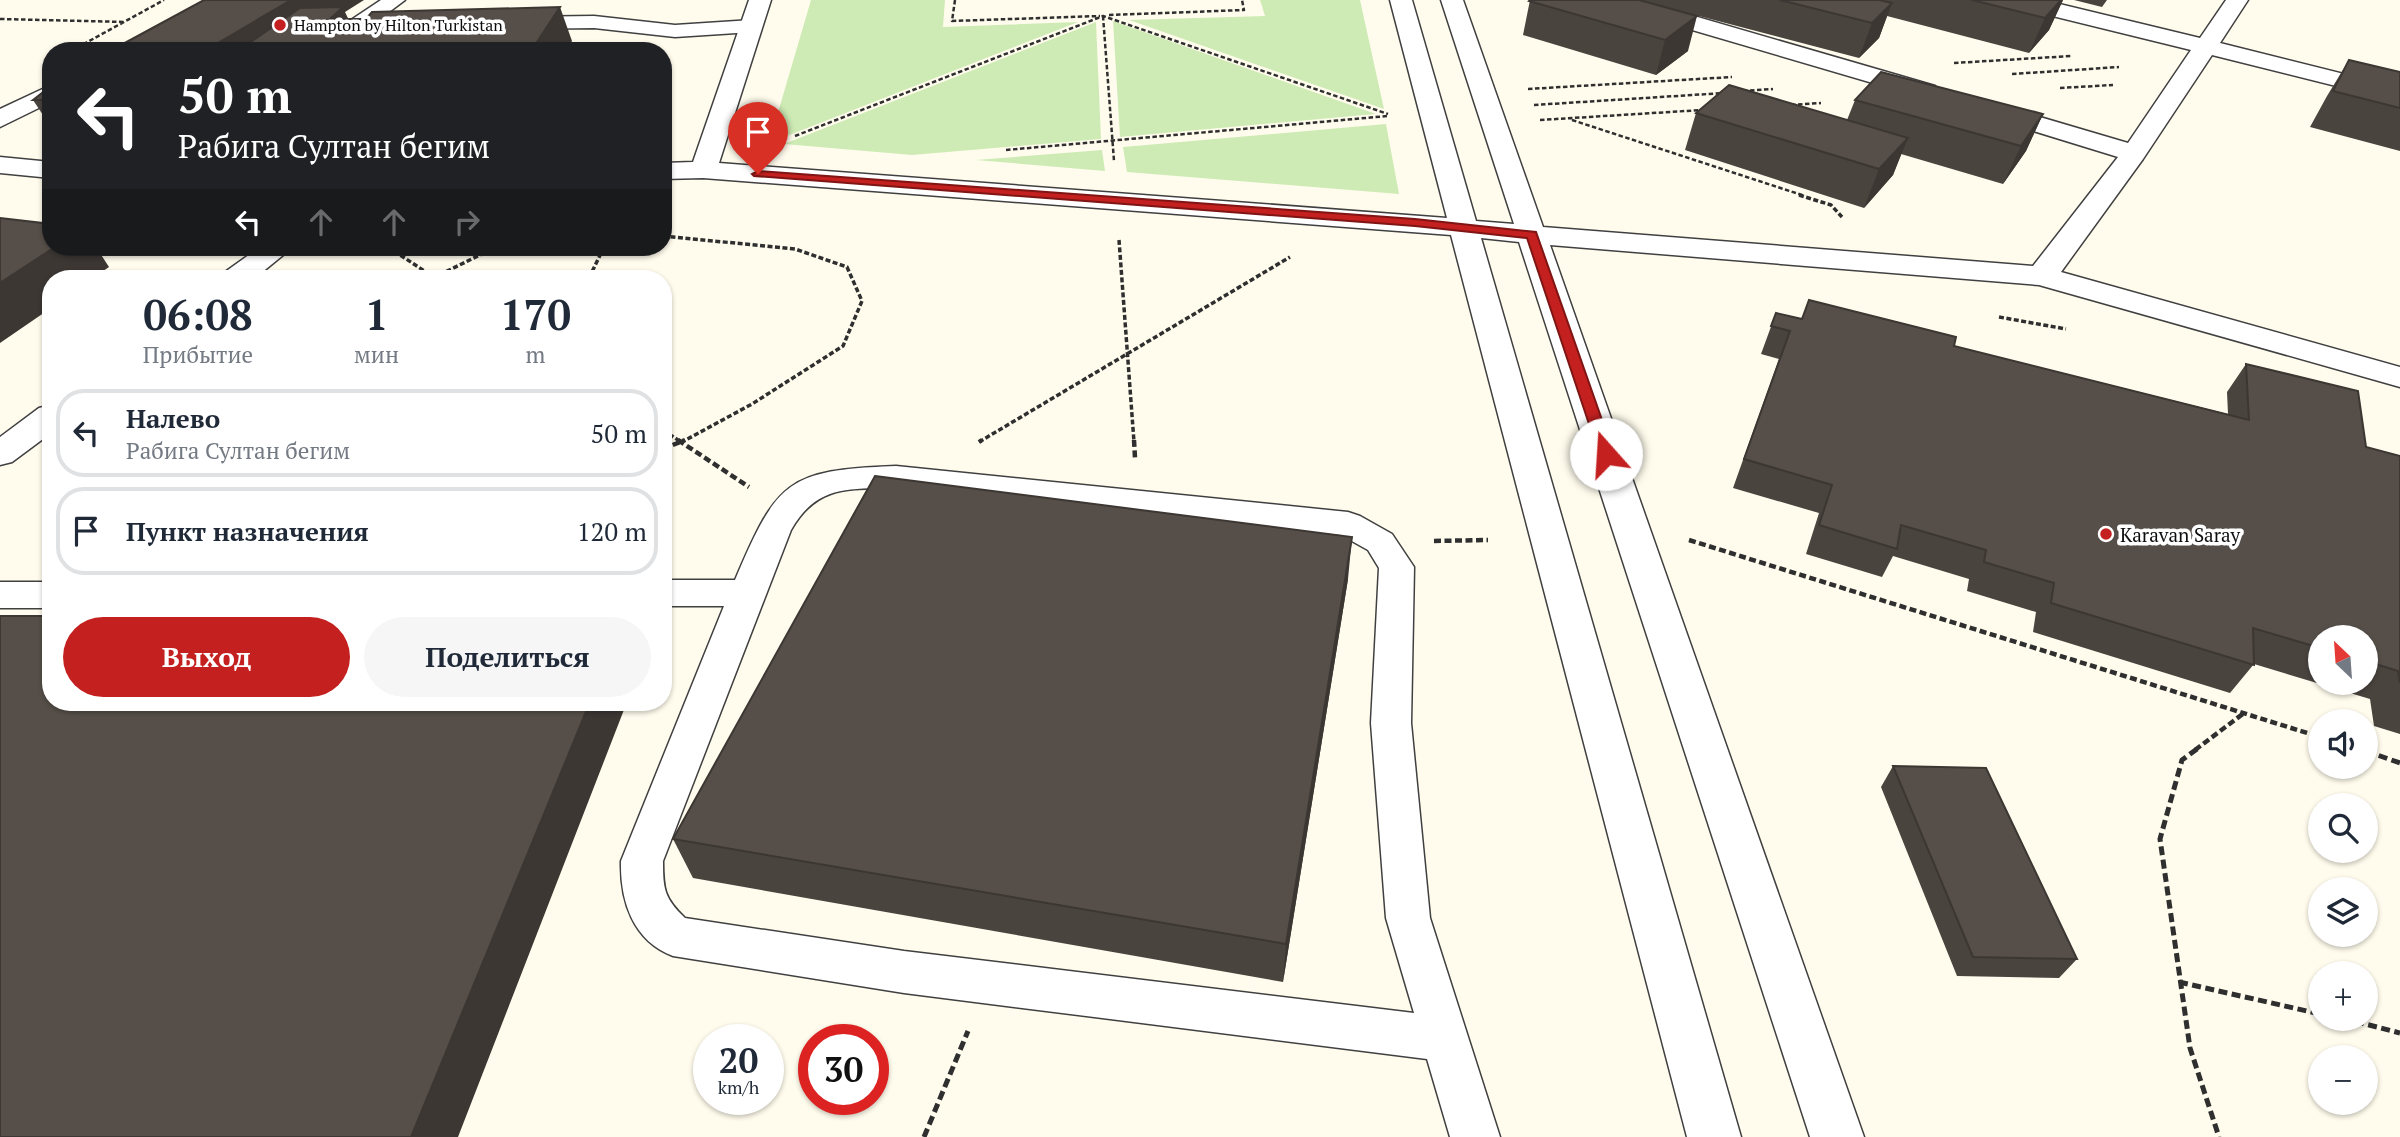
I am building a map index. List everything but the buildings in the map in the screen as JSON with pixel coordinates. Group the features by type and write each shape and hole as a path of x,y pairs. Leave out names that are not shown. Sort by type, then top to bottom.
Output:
{"street":[{"path":"703,170 714,145 760,0"},
{"path":"1401,0 1714,1137"},
{"path":"1452,0 1837,1137"},
{"path":"1615,0 2134,153"},
{"path":"2016,0 2400,94"},
{"path":"2041,276 2058,257 2134,153 2237,0"},
{"path":"0,119 42,97"},
{"path":"0,165 42,169"},
{"path":"672,171 703,170 1116,201 2041,276 2400,377"},
{"path":"247,270 266,256"},
{"path":"0,454 42,423"}],"lane":[{"path":"394,25 355,26 395,0"},
{"path":"501,23 594,22 675,31 752,26"},
{"path":"1444,1039 904,972 673,936 653,917 641,894 642,861 747,593 785,511 803,493 817,485 834,481 896,477 1348,524 1380,542 1397,567 1391,723 1408,918 1475,1137"},
{"path":"672,593 747,593"},
{"path":"0,595 42,595"}],"path":[{"path":"88,42 164,0"},
{"path":"955,0 953,21 1244,10 1242,0"},
{"path":"1103,16 1138,502"},
{"path":"795,136 1103,16 1392,116 1001,150"},
{"path":"0,19 125,22"},
{"path":"1568,119 1831,205 1849,224"},
{"path":"672,237 795,249 847,267 862,302 843,346 752,404 672,446"},
{"path":"919,479 1301,250"},
{"path":"401,256 422,270"},
{"path":"450,270 478,256"},
{"path":"672,436 785,511"},
{"path":"1689,540 2308,733"},
{"path":"2219,1137 2190,1048 2160,839 2182,760 2244,713"},
{"path":"2378,755 2400,762"},
{"path":"924,1137 988,982"},
{"path":"2179,982 2308,1011"},
{"path":"2378,1027 2400,1033"}],"green space":[{"path":"811,0 945,0 943,27 1078,22 769,143"},
{"path":"1260,0 1360,0 1384,109 1129,20 1265,16"},
{"path":"1113,21 1376,114 1120,137"},
{"path":"1096,22 1101,139 912,155 784,144"},
{"path":"1386,124 1399,194 1127,172 1123,147"},
{"path":"1102,150 1105,171 976,160"}],"place":[{"name":"Hampton by Hilton Turkistan","path":"280,25"},
{"name":"Karavan Saray","path":"2106,534"}],"route":[{"path":"758,174 1415,223 1532,235 1606,454"}]}
